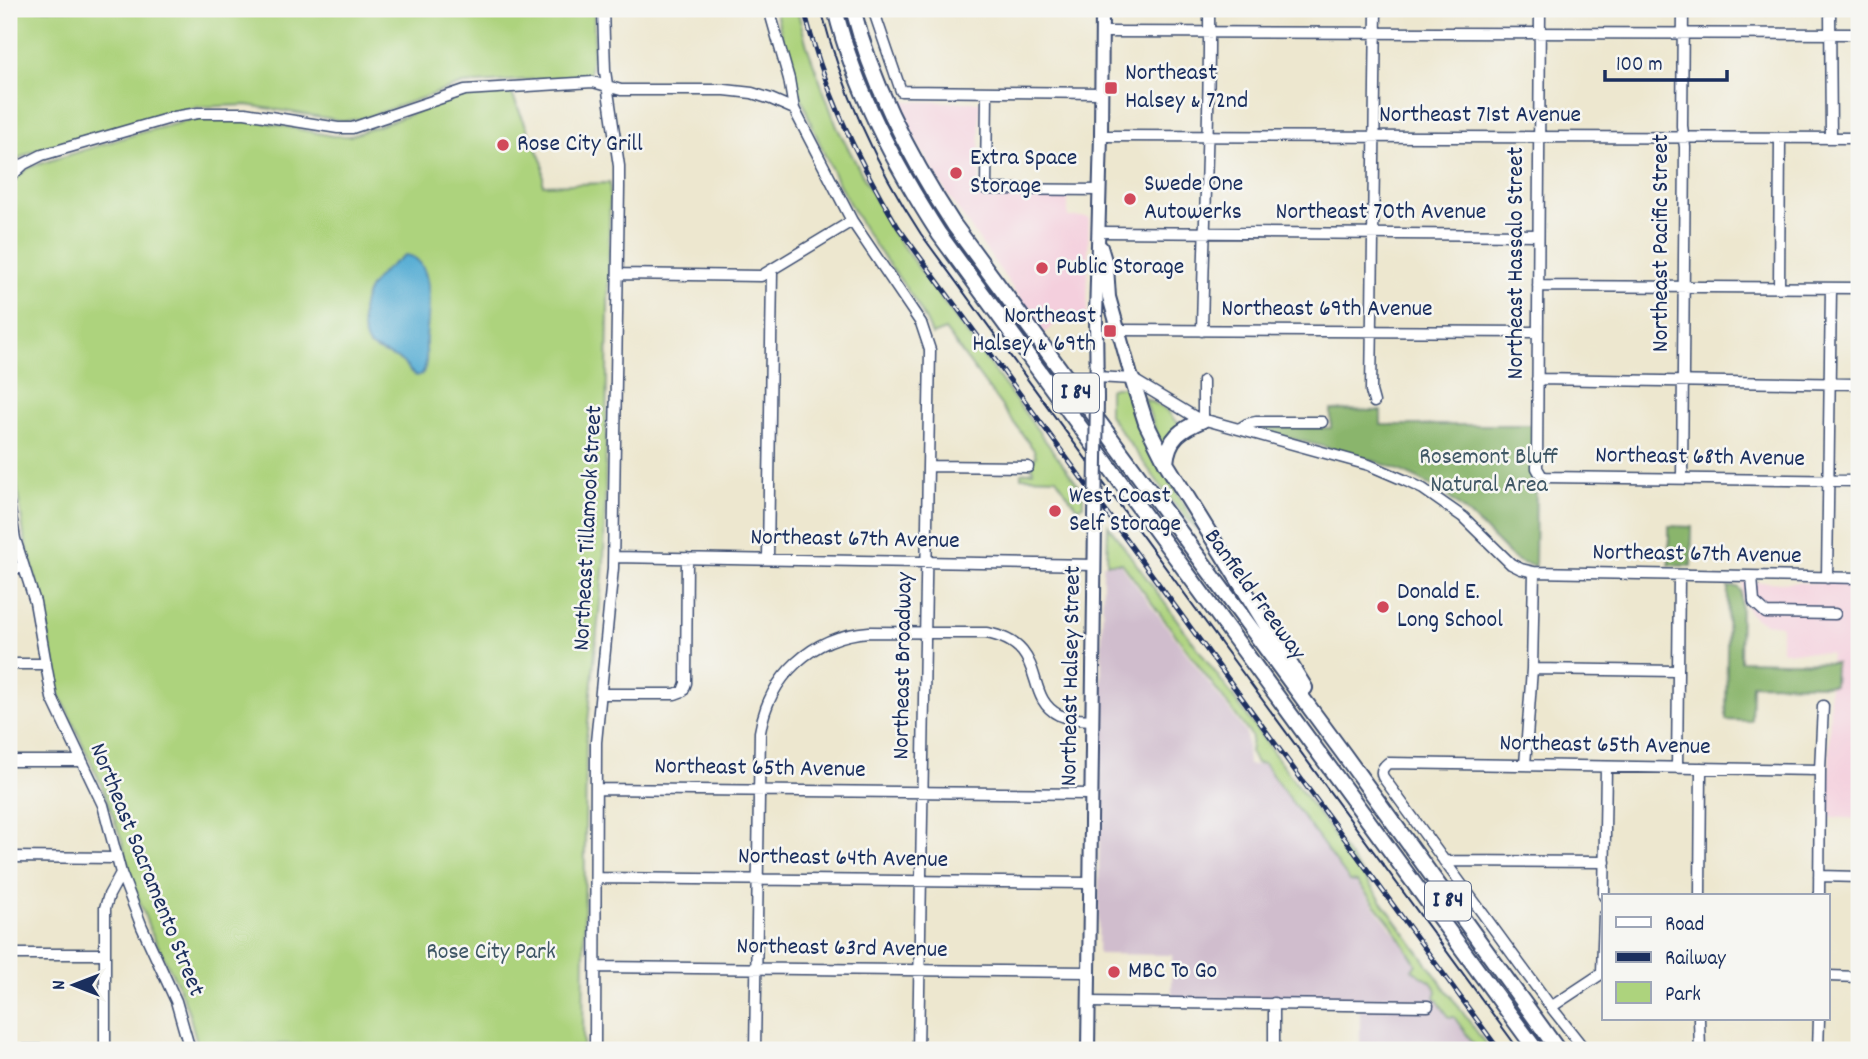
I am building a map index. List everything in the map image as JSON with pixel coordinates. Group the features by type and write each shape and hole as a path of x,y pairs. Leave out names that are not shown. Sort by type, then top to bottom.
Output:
{"highway":[{"name":"Banfield Freeway","path":"835,9 846,47 871,112 897,165 934,226 1536,1050"},
{"name":"Banfield Freeway","path":"853,9 872,69 894,122 922,175 954,225 1560,1049"},
{"path":"1132,379 1146,423 1166,463 1247,597 1327,721 1343,753"},
{"path":"1166,463 1171,441 1181,430 1203,420"}],"main road":[{"name":"Northeast Halsey Street","path":"1088,1050 1101,9"},
{"path":"1098,232 1107,267 1109,298 1132,379"}],"street":[{"name":"Northeast Tillamook Street","path":"595,1050 596,742 614,557 620,175 607,87 603,9"},
{"name":"Northeast Broadway","path":"769,9 789,79 794,109 852,221 921,323 928,340 931,372 930,466 918,1050"},
{"path":"873,9 901,91 1101,93"},
{"path":"1202,331 1209,9"},
{"path":"1374,402 1371,391 1376,9"},
{"name":"Northeast Hassalo Street","path":"1539,9 1537,468 1541,475"},
{"name":"Northeast Pacific Street","path":"1682,478 1685,288 1683,9"},
{"path":"1830,9 1831,138"},
{"path":"1101,32 1859,34"},
{"path":"9,177 24,164 42,155 174,117 198,113 245,113 352,128 465,90 593,82 621,90 724,90 752,93 794,109"},
{"path":"987,92 986,189 1100,190"},
{"name":"Northeast 71st Avenue","path":"1101,136 1859,138"},
{"path":"1779,288 1780,138"},
{"path":"618,274 761,276 852,221"},
{"name":"Northeast 70th Avenue","path":"1098,232 1538,235"},
{"path":"768,559 772,271"},
{"path":"1538,286 1859,288"},
{"path":"1827,578 1831,288"},
{"name":"Northeast 69th Avenue","path":"1117,330 1537,332"},
{"path":"1097,377 1132,379 1203,420 1369,465 1404,480 1423,489 1463,517 1511,564 1534,572 1532,669 1525,765"},
{"path":"1537,379 1859,384"},
{"path":"1203,381 1203,420"},
{"path":"1239,429 1256,422 1322,422"},
{"path":"930,466 1028,467"},
{"name":"Northeast 68th Avenue","path":"1541,475 1859,481"},
{"name":"Northeast Sacramento Street","path":"9,504 15,539 35,602 48,684 56,709 103,805 121,873 176,1001 190,1050"},
{"name":"Northeast 67th Avenue","path":"614,557 1095,565"},
{"path":"601,694 675,694 683,691 686,683 687,558"},
{"path":"9,568 24,568"},
{"name":"Northeast 67th Avenue","path":"1534,572 1859,578"},
{"path":"1677,768 1679,576"},
{"path":"1752,577 1754,602 1766,613 1835,614"},
{"path":"755,1050 760,732 765,711 780,681 795,663 820,646 853,634 986,633 1010,640 1022,650 1048,707 1067,718 1092,720"},
{"path":"9,664 46,664"},
{"path":"1532,669 1678,671"},
{"path":"1819,894 1820,770 1824,706"},
{"path":"9,761 82,761"},
{"name":"Northeast 65th Avenue","path":"1444,861 1383,777 1383,768 1388,764 1820,770"},
{"path":"1604,894 1606,767"},
{"path":"1700,894 1702,768"},
{"name":"Northeast 65th Avenue","path":"597,789 1091,794"},
{"path":"9,857 117,858"},
{"path":"1444,861 1605,862"},
{"path":"1444,861 1585,1050"},
{"path":"105,1050 105,908 121,873"},
{"path":"1819,876 1859,877"},
{"name":"Northeast 64th Avenue","path":"596,878 1090,883"},
{"path":"9,954 105,954"},
{"name":"Northeast 63rd Avenue","path":"596,967 1088,972"},
{"path":"1551,1007 1602,973"},
{"path":"1829,976 1859,977"},
{"path":"1088,1002 1428,1006"},
{"path":"1274,1003 1274,1050"},
{"path":"1699,1020 1700,1050"},
{"path":"1818,1050 1819,1020"},
{"path":"9,1050 48,1050"}],"shaded area":[{"name":"Public Storage","path":"898,101 980,102 979,197 1068,198 1068,217 1089,217 1087,317 1065,317 1044,333 949,197 911,133"},
{"path":"1103,564 1120,564 1246,733 1248,765 1265,765 1400,940 1480,1050 1360,1050 1360,1005 1172,1004 1172,955 1098,954"},
{"path":"1742,582 1859,583 1859,819 1829,817 1830,653 1781,651 1781,625 1765,623 1748,611 1743,601"}],"green space":[{"path":"13,9 594,9 594,43 589,76 463,84 364,118 345,121 247,105 196,107 34,151 16,160 9,167 9,74 13,74"},
{"path":"775,9 797,9 807,46 837,127 893,233 1083,492 1083,505 1077,508 1056,478 1021,477 1021,473 1033,471 1031,461 1036,456 1034,450 945,330 932,335 919,308 871,240 834,175 810,121"},
{"name":"Rose City Park","path":"511,92 543,164 543,185 610,183 604,563 586,742 583,1047 243,1044 242,1050 199,1050 189,1013 150,930 133,884 122,841 101,784 58,691 42,601 24,536 9,427 9,191 14,179 30,167 139,133 195,119 245,118 332,136 350,136 458,97"},
{"path":"1123,387 1130,394 1148,444 1197,530 1171,500 1109,415 1109,390"},
{"path":"1144,398 1167,410 1176,422 1181,424 1162,448"},
{"name":"Rosemont Bluff Natural Area","path":"1331,410 1381,411 1381,425 1534,425 1535,566 1513,558 1455,503 1412,476 1346,452 1255,429 1331,428"},
{"path":"1108,525 1490,1050 1478,1050 1454,1017 1449,1017 1435,997 1437,991 1431,982 1412,970 1416,964 1391,924 1357,882 1350,881 1264,764 1256,763 1250,752 1252,737 1122,563 1107,563"},
{"path":"1669,526 1692,527 1691,566 1669,565"},
{"path":"1728,587 1738,587 1741,592 1740,661 1835,663 1834,685 1752,684 1751,721 1726,720"}],"water":[{"path":"405,255 415,258 422,266 428,288 426,361 422,374 417,376 401,361 369,346 362,320 362,309 368,290 380,275"}],"tram line":[{"path":"821,9 839,68 862,126 889,181 921,234 1519,1050"}],"railway":[{"path":"804,9 821,66 842,121 868,175 898,227 1499,1050"}],"place":[{"name":"Northeast Halsey & 72nd","path":"1111,88"},
{"name":"Rose City Grill","path":"503,145"},
{"name":"Extra Space Storage","path":"956,173"},
{"name":"Swede One Autowerks","path":"1130,199"},
{"name":"Public Storage","path":"1042,268"},
{"name":"Northeast Halsey & 69th","path":"1110,331"},
{"name":"West Coast Self Storage","path":"1055,511"},
{"name":"Donald E. Long School","path":"1383,607"},
{"name":"MBC To Go","path":"1114,972"}]}
